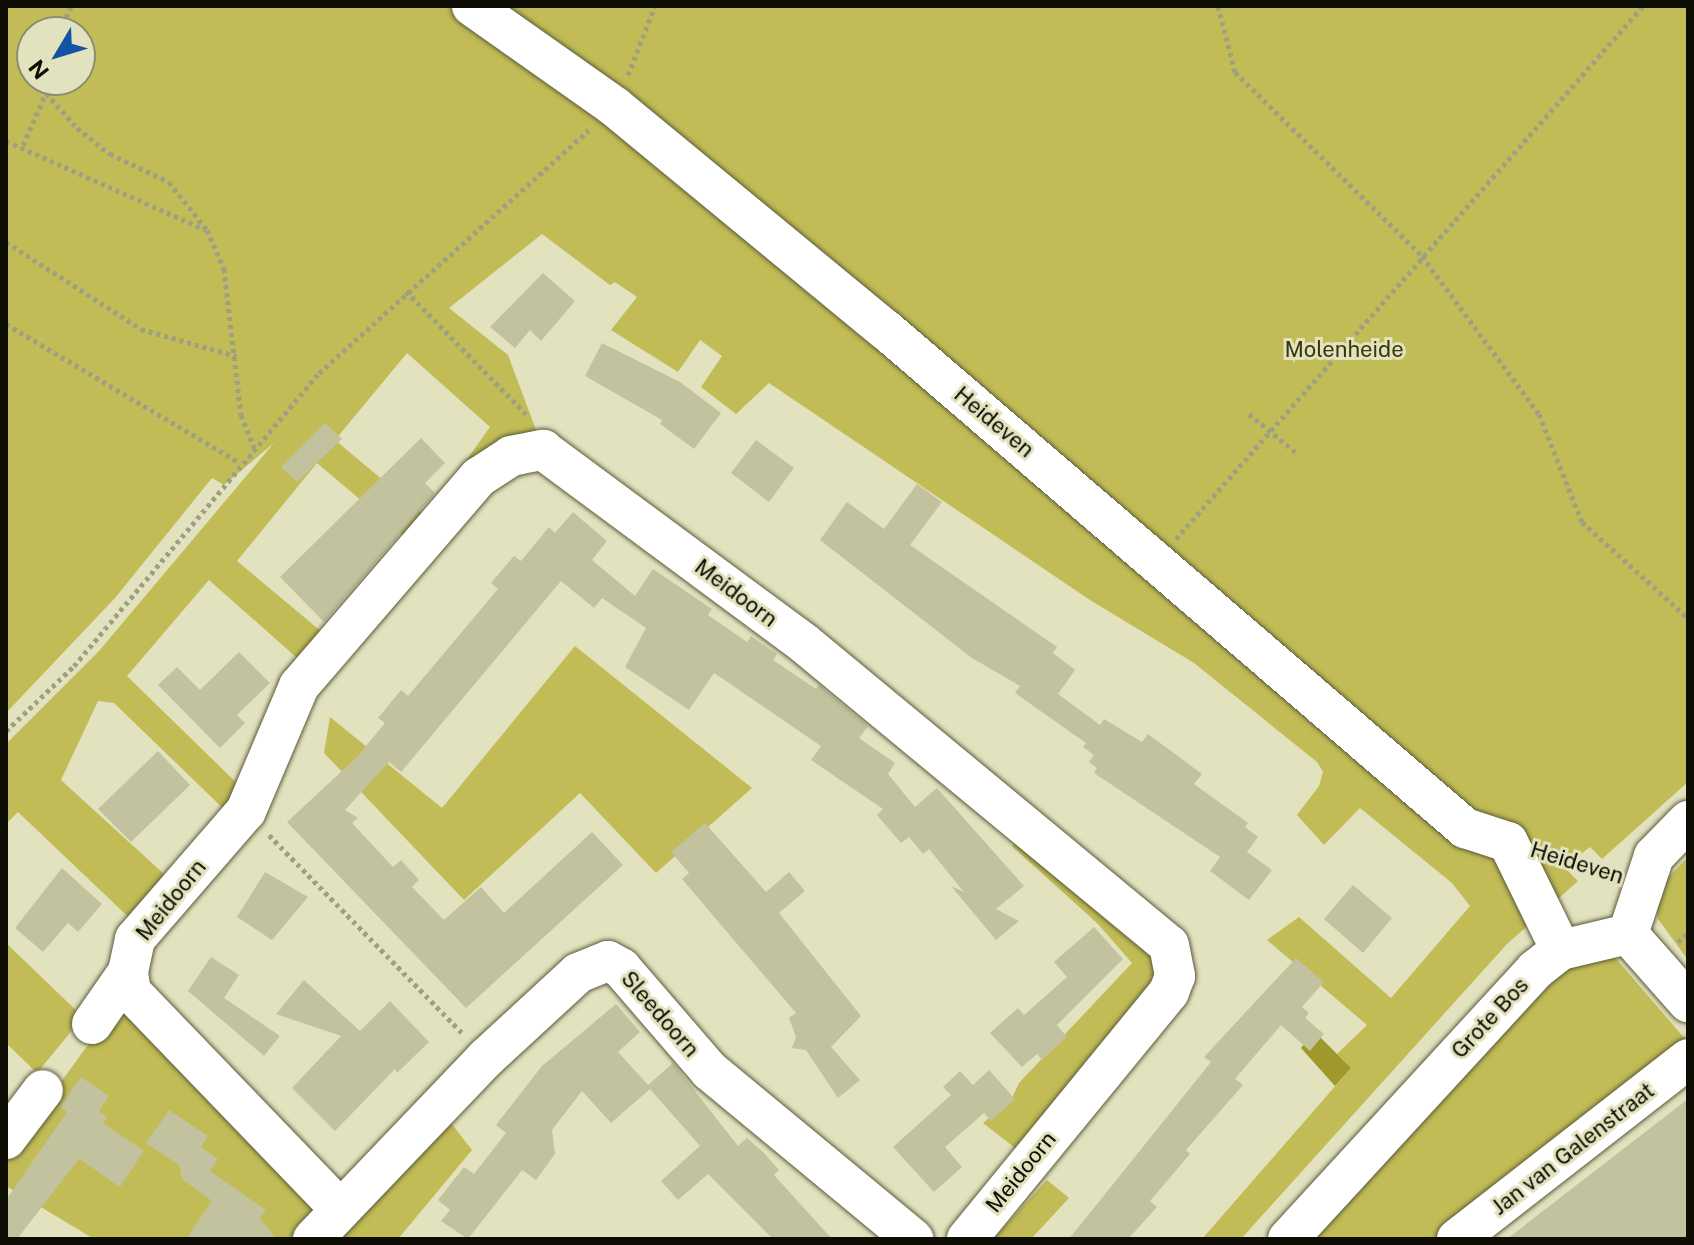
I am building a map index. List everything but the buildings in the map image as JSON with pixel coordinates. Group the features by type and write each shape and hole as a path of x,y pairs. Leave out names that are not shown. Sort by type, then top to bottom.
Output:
{"street":[{"name":"Heideven","path":"472,6 615,107 1156,561 1465,828 1508,842 1561,950"},
{"name":"Meidoorn","path":"92,1024 128,972 135,939 246,811 299,686 479,477 511,456 543,450 805,644 1169,945 1175,976 1169,992 967,1239"},
{"path":"1688,821 1654,856 1628,934 1688,1002"},
{"name":"Grote Bos","path":"1288,1239 1502,1003 1561,950 1628,934"},
{"name":"Sleedoorn","path":"313,1239 339,1208 486,1058 578,973 608,961 621,968 710,1071 913,1239"},
{"path":"128,972 131,992 339,1208"},
{"name":"Jan van Galenstraat","path":"1457,1239 1688,1059"},
{"path":"6,1139 43,1090"}],"path":[{"path":"6,731 103,633 240,463 319,373 406,291 615,107 655,6"},
{"path":"1218,6 1235,72 1422,256 1539,414 1582,522 1688,618"},
{"path":"1156,561 1643,6"},
{"path":"23,145 45,96"},
{"path":"49,96 77,128 110,154 169,182 207,230 224,269 241,415 254,448"},
{"path":"6,141 23,145 207,230"},
{"path":"6,242 141,329 236,356"},
{"path":"406,291 539,428 543,450"},
{"path":"6,324 240,463"},
{"path":"1249,414 1298,454"},
{"path":"246,811 486,1058"},
{"name":"Heideven","path":"1508,842 1646,884"}],"green space":[{"name":"Molenheide","path":"6,6 1688,6 1688,782 1602,859 1590,847 1564,867 1578,881 1507,944 1241,1239 1202,1239 1351,1068 1337,1054 1367,1025 1267,940 1299,917 1391,998 1470,906 1452,883 1360,808 1324,845 1297,815 1319,786 1323,772 1317,762 1194,663 1090,600 769,383 736,414 701,387 722,356 700,340 678,372 611,330 637,297 615,282 610,285 542,234 449,308 508,355 536,430 476,498 455,476 490,427 407,353 335,440 446,533 427,556 317,463 237,561 347,653 323,681 209,580 127,676 250,796 232,817 114,703 98,701 61,780 176,885 140,928 18,812 6,824 6,744 99,651 274,443 224,485 212,478 115,598 6,713"},
{"path":"575,646 752,788 656,873 580,793 464,900 324,753 330,717 442,808"},
{"path":"1033,827 1152,919 1167,991 1023,1154 983,1123 1011,1100 1019,1083 1132,963 1098,924 1012,846"},
{"path":"1688,857 1688,960 1658,919 1656,904 1665,881"},
{"path":"6,943 83,1017 37,1073 6,1043"},
{"path":"1590,948 1612,954 1686,1040 1438,1239 1312,1239 1530,1003"},
{"path":"126,993 314,1206 294,1239 94,1239 6,1186 6,1157"},
{"path":"451,1123 472,1150 398,1239 332,1239"},
{"path":"1047,1180 1069,1198 1031,1239 993,1239"}],"shaded area":[{"path":"1315,1032 1351,1068 1335,1086 1301,1048"}]}
